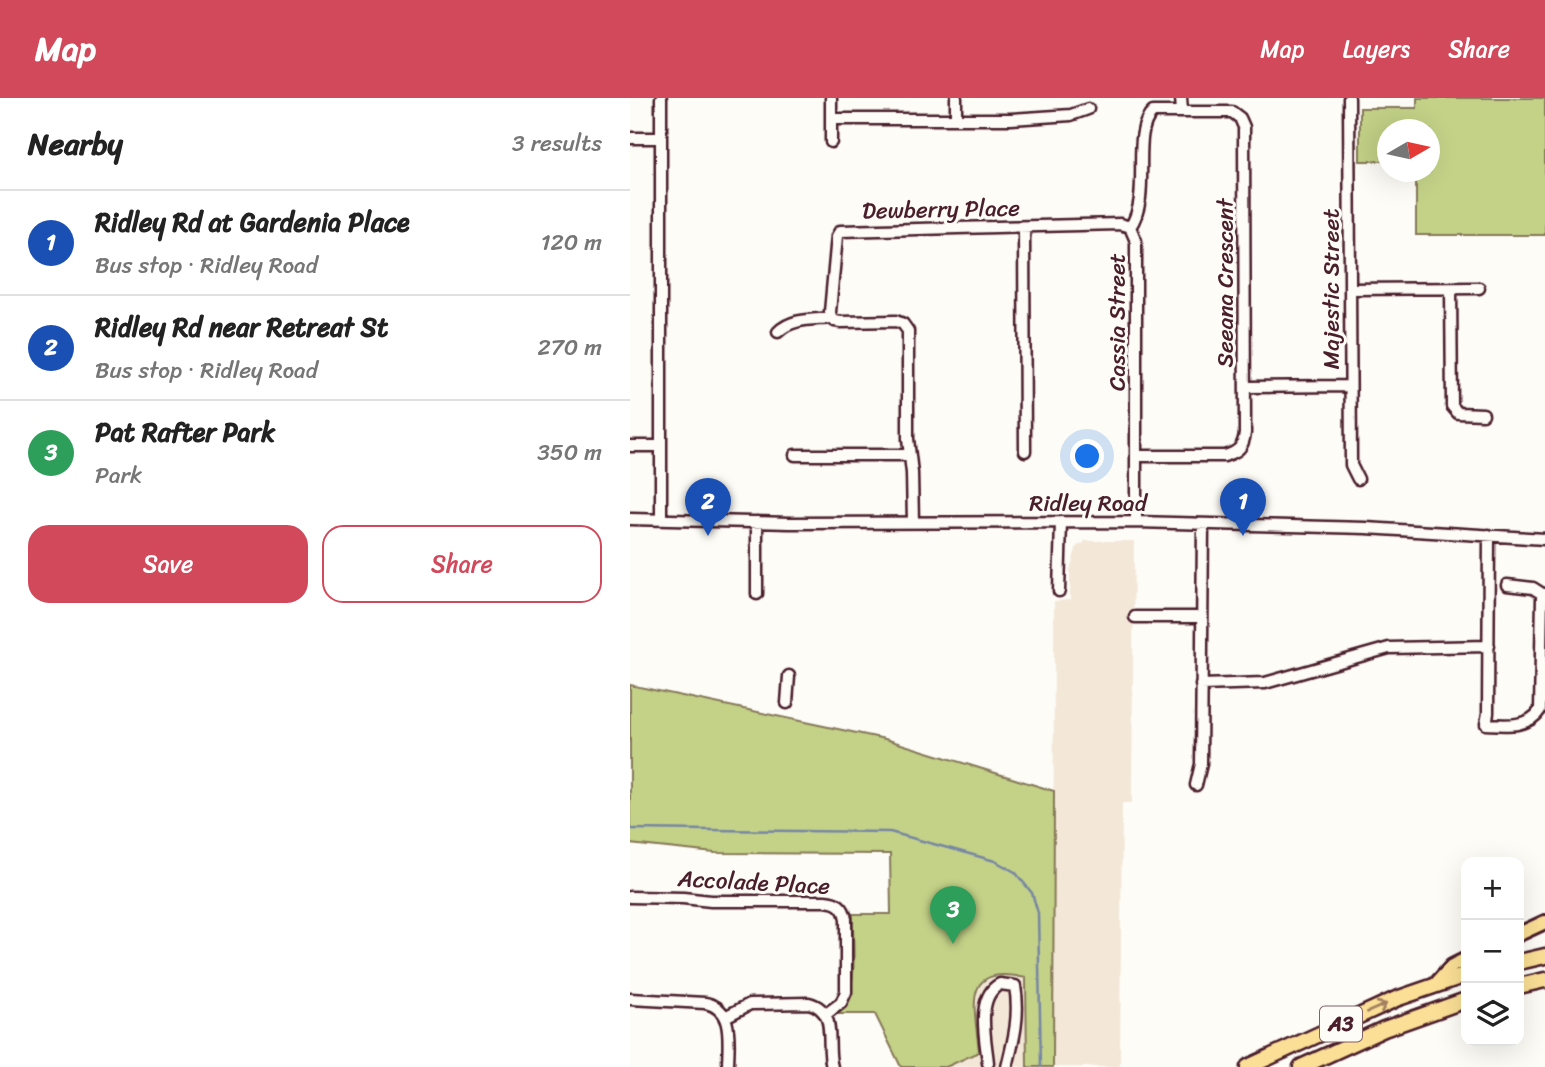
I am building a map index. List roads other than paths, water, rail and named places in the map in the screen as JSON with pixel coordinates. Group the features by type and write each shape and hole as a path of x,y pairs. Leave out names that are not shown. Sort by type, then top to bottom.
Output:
{"highway":[{"path":"1524,960 1545,956"},
{"path":"1434,985 1461,977"},
{"path":"1524,985 1545,980"},
{"name":"A3","path":"1248,1067 1434,985"},
{"name":"A3","path":"1301,1067 1384,1029 1461,1002"}],"main road":[{"path":"1524,932 1545,922"},
{"path":"1434,985 1451,966 1461,961"}],"street":[{"path":"661,98 661,519"},
{"path":"831,98 831,142"},
{"path":"956,98 956,119"},
{"path":"1181,98 1182,111"},
{"name":"Majestic Street","path":"1349,98 1350,465 1358,479"},
{"path":"831,120 1011,119 1071,115 1088,109"},
{"name":"Seeana Crescent","path":"1137,456 1224,456 1243,446 1245,433 1244,127 1240,118 1232,112 1182,111 1153,112 1143,125"},
{"name":"Cassia Street","path":"1136,522 1136,241 1130,227 1138,213 1141,199 1143,125"},
{"path":"630,138 661,138"},
{"name":"Dewberry Place","path":"831,318 836,236 840,231 1120,224 1130,227"},
{"path":"1024,227 1025,450"},
{"path":"1350,289 1479,288"},
{"path":"1451,289 1452,406 1458,413 1483,414"},
{"path":"778,332 785,324 794,321 831,318 841,322 896,321 903,324 908,331 909,455 913,481 913,522"},
{"path":"1245,387 1350,386"},
{"path":"630,446 662,446"},
{"path":"795,455 909,455"},
{"name":"Ridley Road","path":"630,519 757,522 1136,522 1366,528 1545,539"},
{"path":"757,522 757,594"},
{"path":"1059,591 1061,522"},
{"path":"1196,785 1200,764 1203,524"},
{"path":"1489,535 1486,724 1522,723 1531,720 1540,710 1540,639 1545,594 1524,585 1507,585"},
{"path":"1135,617 1201,617"},
{"path":"1201,685 1265,683 1389,648 1489,646"},
{"path":"787,703 789,676"},
{"name":"Accolade Place","path":"630,897 711,901 825,901 839,904 846,919 846,992 841,1003 826,1014"},
{"path":"988,1063 986,1002 995,986 1015,986 1018,1006 1016,1030 1007,1067"},
{"path":"630,999 710,1004 725,1017 728,1027 728,1067"},
{"path":"725,1017 743,1006 758,1004 816,1005 826,1014 829,1023 832,1067"}],"waterway":[{"path":"630,829 890,832 995,861 1015,872 1032,893 1038,913 1041,1067"}],"place":[{"name":"Ridley Rd near Retreat St","path":"708,536"},
{"name":"Ridley Rd at Gardenia Place","path":"1243,536"},
{"name":"Pat Rafter Park","path":"953,944"}]}
